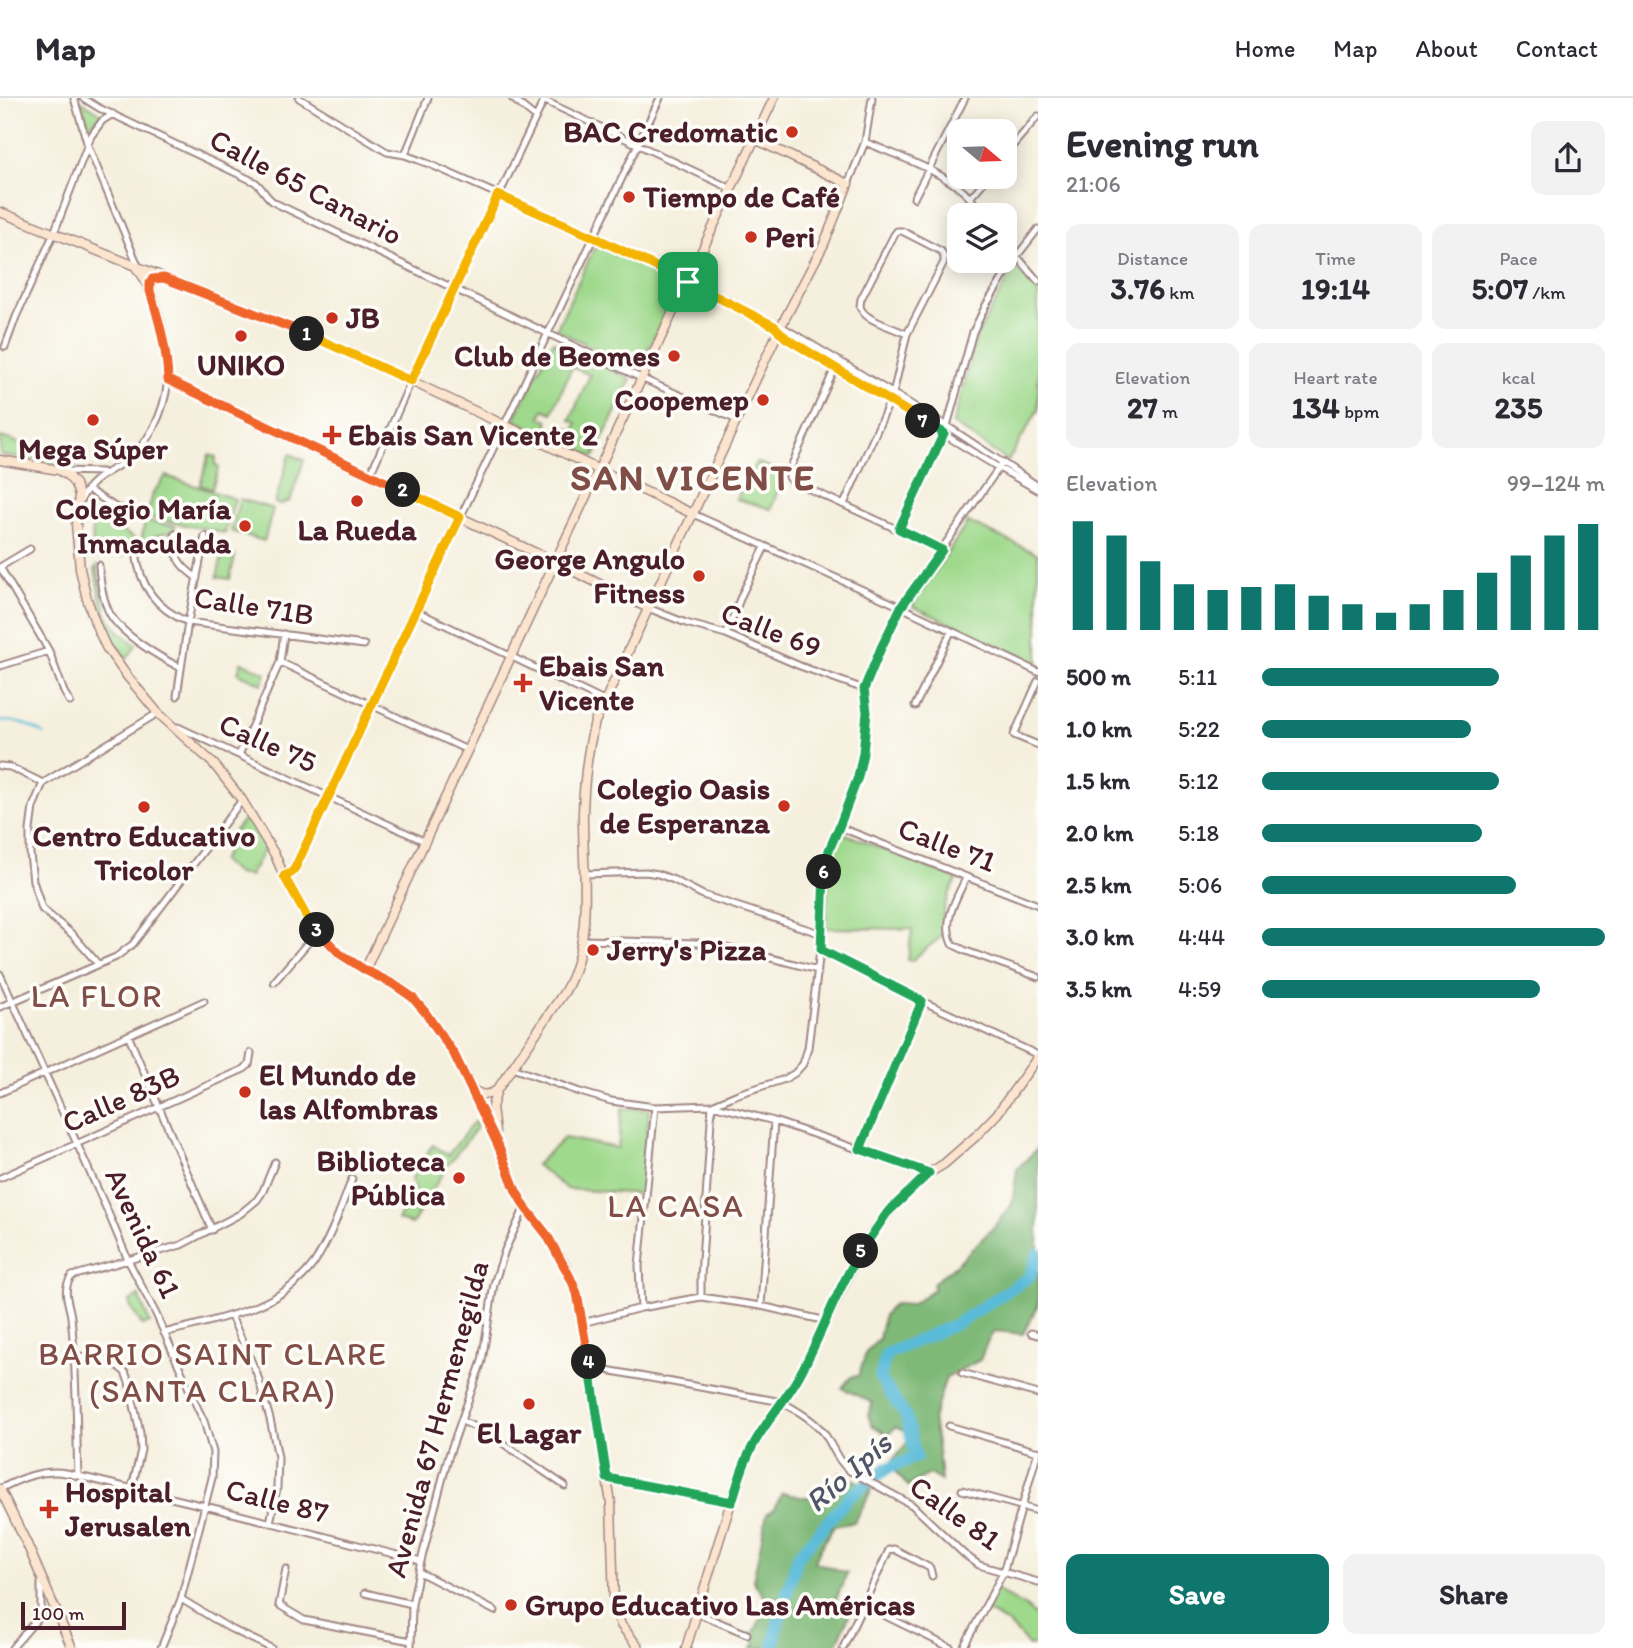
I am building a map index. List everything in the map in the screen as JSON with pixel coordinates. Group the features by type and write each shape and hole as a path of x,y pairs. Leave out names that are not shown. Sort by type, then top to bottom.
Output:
{"main road":[{"path":"365,970 774,98"},
{"path":"469,1085 479,1094 492,1094 497,1090 565,990 579,959 583,940 583,811 587,760 595,722 780,328 824,244 849,184 755,139"},
{"path":"0,212 311,336 693,514"},
{"path":"129,263 144,277 150,291 163,337 168,380"},
{"path":"150,291 151,280 164,278"},
{"name":"Calle 69","path":"168,380 648,608"},
{"path":"0,460 58,470 75,484 79,495 76,524 80,569 87,599 106,647 158,713 213,763 242,800 275,855 309,921 340,954 412,997 444,1039 469,1085 498,1145 516,1191 565,1265 577,1293 612,1516 614,1604 621,1625 639,1648"},
{"path":"686,1648 743,1469 755,1442 799,1376 850,1270 874,1230 899,1200 975,1137 1002,1107 1038,1056"},
{"path":"497,1090 492,1114 498,1145"},
{"path":"0,1489 72,1648"}],"street":[{"path":"74,98 88,146 139,268"},
{"name":"Calle 65 Canario","path":"83,98 255,182 267,198 275,203 643,379 737,420"},
{"path":"299,98 387,152 429,164 594,237 780,328 947,426 1038,488"},
{"path":"405,155 428,98"},
{"path":"512,98 535,117"},
{"path":"284,876 295,868 660,98"},
{"path":"849,184 865,142 872,98"},
{"path":"914,198 965,98"},
{"path":"370,474 544,99 732,189"},
{"path":"5,347 88,146 102,121 113,114"},
{"path":"1017,141 1038,116"},
{"path":"865,142 927,169 958,187 974,203"},
{"path":"970,198 978,189"},
{"path":"1038,229 1017,257 1038,281"},
{"path":"844,504 893,394 907,334 944,262 941,251 897,231 861,299 860,306 863,313 869,317 907,334"},
{"path":"899,529 947,426 973,332 1007,273"},
{"path":"780,328 786,338 835,369 999,468 1038,488"},
{"path":"838,361 789,471 789,477 792,481 942,550"},
{"path":"79,506 87,489 99,477 136,452 148,438 162,409 168,380"},
{"path":"712,1105 785,1079 795,1073 807,1056 821,950 824,867 858,777 867,712 864,689 901,607 1003,462"},
{"path":"58,470 106,472"},
{"path":"87,489 117,508 128,509 132,506"},
{"path":"693,514 1038,672"},
{"path":"175,534 178,562 183,569 197,578"},
{"path":"177,696 205,536"},
{"path":"726,634 765,547"},
{"path":"30,549 0,567 49,651 70,702"},
{"name":"Calle 71B","path":"136,551 140,574 150,595 167,611 188,622 364,645"},
{"path":"99,565 101,586 110,614 131,635 181,668"},
{"name":"Calle 69","path":"648,608 686,623 726,634 800,666 864,689"},
{"path":"415,611 604,701"},
{"path":"915,706 951,632"},
{"path":"239,755 280,662 284,634"},
{"path":"0,666 49,651"},
{"path":"280,662 467,750"},
{"path":"1038,681 1014,734 1038,745"},
{"path":"98,964 73,934 42,909 33,881 30,855 33,807 43,783 158,713"},
{"name":"Calle 75","path":"168,723 424,841"},
{"path":"0,766 18,770 43,783"},
{"path":"0,1007 116,957 133,944 242,800"},
{"name":"Calle 71","path":"839,827 1038,905"},
{"path":"584,874 658,874 703,895 822,934"},
{"path":"966,878 949,918 948,934 952,944 1038,976"},
{"path":"274,982 318,931"},
{"path":"583,940 698,943 818,970"},
{"path":"821,950 1038,1056"},
{"name":"Avenida 61","path":"0,974 128,1260 204,1421 213,1452 212,1478 181,1600 161,1648"},
{"path":"0,1093 204,1001"},
{"path":"860,1149 922,1001"},
{"path":"128,1035 212,1230"},
{"name":"Calle 83B","path":"0,1178 244,1069 251,1053"},
{"path":"512,1068 611,1101 655,1107 712,1105 774,1121 929,1173"},
{"path":"701,1297 712,1105"},
{"path":"641,1307 639,1266 655,1107"},
{"path":"761,1306 774,1121"},
{"path":"78,1476 74,1356 71,1314 66,1298 66,1287 72,1276 181,1245 212,1230 240,1214 257,1200 275,1162"},
{"path":"164,1333 231,1316 285,1292 302,1278 314,1262 352,1179"},
{"name":"Avenida 67 Hermenegilda","path":"411,1644 412,1604 421,1561 448,1458 482,1361 494,1284 505,1250 525,1207"},
{"path":"582,1323 641,1307 701,1297 761,1306 827,1321"},
{"path":"231,1316 257,1374 278,1457 277,1488 270,1523"},
{"path":"74,1356 111,1361 125,1372 141,1433 141,1450 132,1488"},
{"name":"Calle 81","path":"590,1367 782,1402 822,1431 841,1465 912,1505 979,1566 1038,1582"},
{"path":"962,1373 1038,1394"},
{"path":"462,1421 488,1433 565,1486"},
{"path":"949,1426 1038,1452 1003,1573 963,1648"},
{"name":"Calle 87","path":"0,1489 36,1474 57,1472 132,1488 421,1561"},
{"path":"607,1478 732,1502"},
{"path":"962,1490 1038,1511"},
{"path":"843,1648 889,1550 894,1549 930,1568 932,1576"},
{"path":"286,1569 279,1605 303,1620 411,1644"},
{"path":"419,1572 495,1611"},
{"path":"12,1648 40,1617 41,1576"},
{"path":"365,1593 412,1604"},
{"path":"181,1600 229,1628 271,1648"},
{"path":"863,1605 951,1648"},
{"path":"698,1613 747,1634"}],"green space":[{"path":"80,100 103,115 89,129"},
{"path":"596,244 679,284 639,369 556,330"},
{"path":"1017,268 1038,292 1038,410 1008,461 953,424 977,336 1011,273 1017,273"},
{"path":"553,341 631,379 594,457 514,420","holes":["572,367 590,375 570,420 577,423 574,431 566,428 557,433 551,430 548,421 540,417 544,409 552,413"]},
{"path":"1,437 77,461 75,466 0,455"},
{"path":"290,454 304,460 290,501 279,505 275,503"},
{"path":"209,455 216,457 215,465 219,467 212,489 200,485"},
{"path":"756,462 784,473 771,509 736,499"},
{"path":"166,476 235,499 225,533 147,517 153,493"},
{"path":"240,499 273,509 264,541 231,531"},
{"path":"92,512 135,539 137,543 124,546 126,555 93,558"},
{"path":"145,521 175,526 173,531 141,542"},
{"path":"968,522 1038,554 1038,664 912,606"},
{"path":"223,552 235,555 230,579 217,577"},
{"path":"97,566 107,614 119,631 136,645 127,659 113,639 104,617 95,569"},
{"path":"241,662 266,673 262,684 238,673"},
{"path":"248,816 266,847 249,876 237,874 221,861 227,851 222,844"},
{"path":"843,833 957,879 945,906 943,935 911,961 908,960 912,929 825,928 830,867"},
{"path":"622,1108 649,1110 642,1194 567,1189 536,1165 564,1138 618,1148"},
{"path":"474,1122 478,1126 447,1166 412,1224 398,1220 415,1187 411,1180 433,1145 448,1155"},
{"path":"1038,1148 1038,1306 1023,1334 995,1331 980,1360 946,1377 933,1419 941,1481 929,1474 908,1486 889,1465 909,1440 906,1432 895,1427 888,1435 872,1425 868,1415 873,1403 842,1388 851,1377 858,1376 867,1351 879,1339 884,1315 894,1304 911,1305 934,1289 933,1283 957,1264 992,1229 1012,1204 1017,1169"},
{"path":"139,1296 150,1323 142,1325 129,1301"},
{"path":"840,1473 872,1489 855,1522 834,1526 815,1562 847,1573 835,1602 850,1613 835,1648 752,1648 755,1644 752,1636 769,1603 753,1581 767,1514 775,1508 782,1493 819,1497"},
{"path":"993,1588 1027,1608 1038,1618 1038,1644 1029,1646 1009,1625 984,1611"}],"waterway":[{"path":"0,721 23,724 44,734"},
{"name":"Río Ipís","path":"773,1648 798,1556 848,1498 886,1469 916,1457 906,1417 880,1378 886,1354 956,1324 1029,1277 1038,1254"}],"place":[{"name":"BAC Credomatic","path":"792,132"},
{"name":"Tiempo de Café","path":"629,197"},
{"name":"Peri","path":"751,237"},
{"name":"JB","path":"332,318"},
{"name":"UNIKO","path":"241,336"},
{"name":"Club de Beomes","path":"674,356"},
{"name":"Coopemep","path":"763,400"},
{"name":"Mega Súper","path":"93,420"},
{"name":"Ebais San Vicente 2","path":"332,435"},
{"name":"La Rueda","path":"357,501"},
{"name":"Colegio María Inmaculada","path":"245,526"},
{"name":"George Angulo Fitness","path":"699,576"},
{"name":"Ebais San Vicente","path":"523,683"},
{"name":"Colegio Oasis de Esperanza","path":"784,806"},
{"name":"Centro Educativo Tricolor","path":"144,807"},
{"name":"Jerry's Pizza","path":"593,950"},
{"name":"El Mundo de las Alfombras","path":"245,1092"},
{"name":"Biblioteca Pública","path":"459,1178"},
{"name":"El Lagar","path":"529,1404"},
{"name":"Hospital Jerusalen","path":"49,1509"},
{"name":"Grupo Educativo Las Américas","path":"511,1605"}],"district":[{"name":"SAN VICENTE","path":"693,477"},
{"name":"LA FLOR","path":"97,996"},
{"name":"LA CASA","path":"676,1206"},
{"name":"BARRIO SAINT CLARE (SANTA CLARA)","path":"213,1372"}],"route":[{"path":"498,195 688,282 774,326 786,338 944,433 899,529 942,550 901,607 864,689 866,731 858,777 824,867 821,950 922,1001 860,1149 929,1173 887,1213 858,1256 799,1376 755,1442 732,1502 607,1478 577,1293 565,1265 516,1191 498,1145 454,1054 412,997 340,954 326,941 309,921 284,876 295,868 460,517 168,380 163,337 149,285 152,279 164,278 311,336 411,381 498,195"}]}
